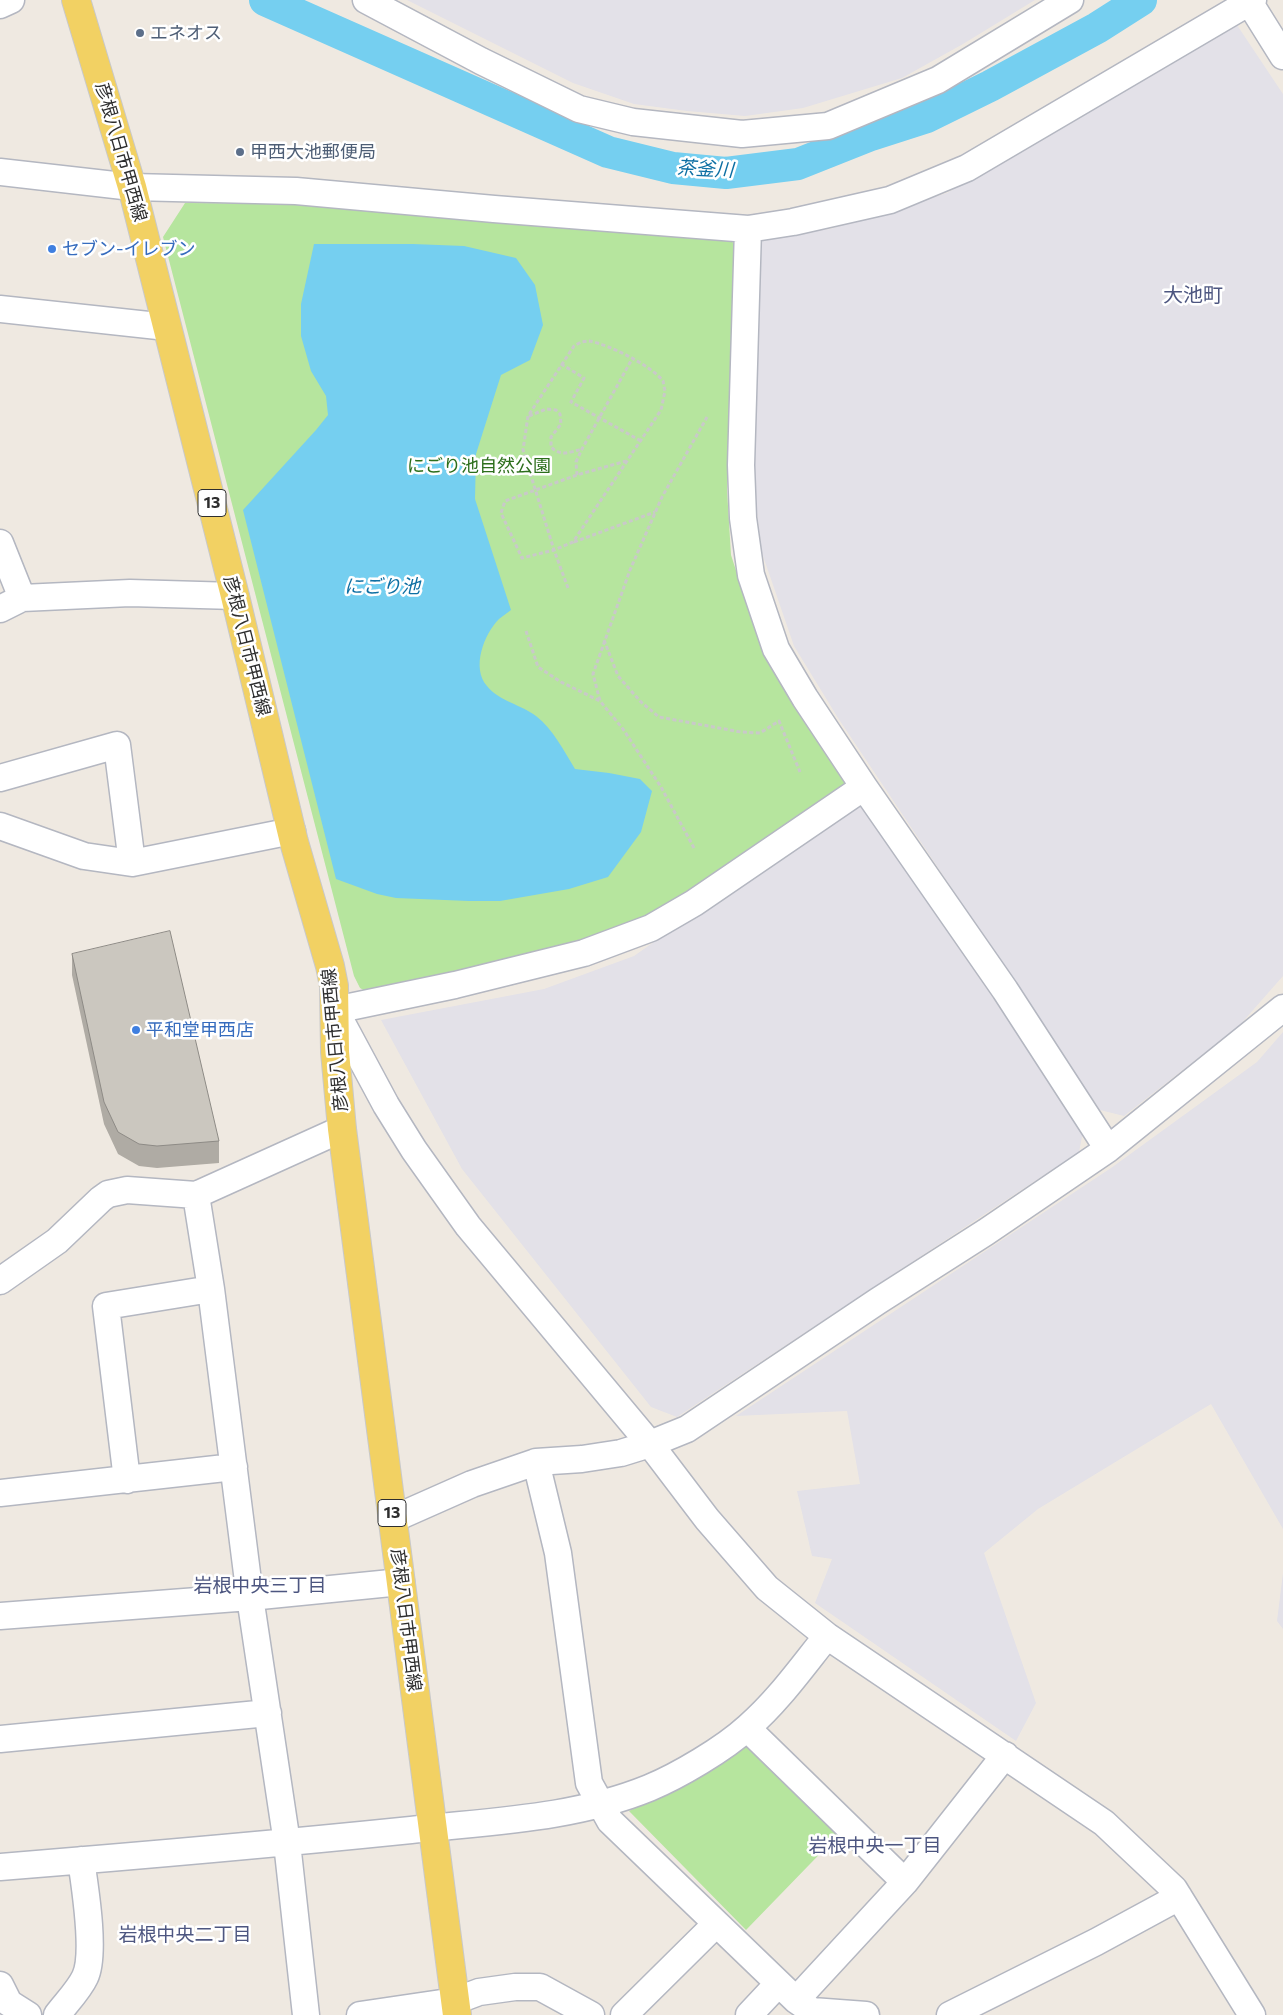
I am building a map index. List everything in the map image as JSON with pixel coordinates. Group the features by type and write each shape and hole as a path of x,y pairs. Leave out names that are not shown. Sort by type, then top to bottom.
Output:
{"main road":[{"name":"彦根八日市甲西線","path":"76,0 132,188 292,831 334,986 335,1052 342,1129 456,2008"}],"street":[{"path":"0,5 11,0"},
{"path":"366,0 481,61 579,109 633,122 742,134 828,126 938,80 1070,0"},
{"path":"0,172 132,188 296,191 503,210 748,229 792,222 890,200 967,168 1250,1 1283,56"},
{"path":"748,229 741,466 743,518 751,575 776,649 805,698 864,787 1005,990 1108,1149"},
{"path":"0,309 167,327"},
{"path":"0,543 11,603 130,593 235,596"},
{"path":"0,778 117,745 132,863"},
{"path":"864,787 694,903 651,928 584,953 455,985 335,1010 386,1105 414,1150 468,1226 650,1444 707,1518 768,1588 826,1636 1104,1823 1174,1889 1252,2015"},
{"path":"0,826 84,856 132,863 292,831"},
{"path":"393,1518 472,1484 536,1462 582,1459 621,1453 650,1444 687,1428 878,1301 986,1232 1108,1149 1283,1008"},
{"path":"0,1281 57,1241 108,1194 127,1190 196,1195 342,1129"},
{"path":"196,1195 250,1597 288,1843 306,2015"},
{"path":"126,1480 106,1306 210,1288"},
{"path":"536,1462 558,1553 589,1784 599,1804 610,1821 787,1992 812,2011 866,2015"},
{"path":"0,1492 234,1467"},
{"path":"0,1616 250,1597 401,1582"},
{"path":"0,1867 288,1843 544,1817 599,1804 650,1788 681,1772 747,1728 787,1686 826,1636"},
{"path":"0,1739 268,1713"},
{"path":"747,1728 905,1882"},
{"path":"749,2015 787,1992 905,1882 1005,1755"},
{"path":"57,2015 86,1976 88,1909 81,1860"},
{"path":"950,2015 1096,1942 1179,1897"},
{"path":"624,2015 716,1924"},
{"path":"0,1985 9,2003 28,2015"},
{"path":"360,2015 456,2008 479,1992 515,1987 540,1987 591,2015"}],"path":[{"path":"568,588 554,550 523,450 528,416 561,364 574,346 581,342 598,343 650,368 663,381 665,391 661,410 574,542"},
{"path":"577,475 576,462 582,448 632,359"},
{"path":"561,364 584,378 571,402 641,441"},
{"path":"528,416 546,409 556,410 560,414 560,424 550,437 551,447 559,453 582,448"},
{"path":"694,848 661,787 623,729 600,701 593,674 630,570 656,512 707,417"},
{"path":"627,461 577,475 505,501 501,513 522,558 554,550 656,512"},
{"path":"526,631 538,667 560,682 600,701"},
{"path":"604,640 618,676 641,702 659,717 741,732 760,733 780,721 800,772"}],"shaded area":[{"path":"407,0 1035,0 963,44 902,78 803,108 745,116 634,104 573,83"},
{"path":"1237,25 1283,94 1283,976 1239,1026 1124,1116 1100,1110 838,718 794,646 762,553 752,472 758,245 767,237 830,229 947,193"},
{"path":"848,806 865,807 1083,1132 1079,1152 677,1417 651,1407 462,1169 381,1020 544,989 634,956"},
{"path":"1283,1032 1283,1529 1211,1404 1038,1509 984,1553 1036,1703 1016,1741 815,1603 832,1559 812,1556 797,1491 860,1484 847,1411 736,1416 1111,1168 1257,1062"},
{"path":"1283,1573 1283,1629 1277,1621"}],"green space":[{"name":"にごり池自然公園","path":"185,203 334,204 732,240 735,249 727,490 731,555 754,626 775,671 844,774 845,789 660,912 627,929 371,994 360,988 354,976 163,237"},
{"path":"751,1741 842,1831 746,1930 629,1811 716,1768"}],"water":[{"name":"にごり池","path":"314,244 464,246 516,258 535,285 543,325 530,360 501,375 476,454 475,499 511,610 499,619 484,642 481,651 480,670 482,679 492,691 530,712 548,727 575,769 640,779 652,791 641,832 608,877 569,889 500,901 396,898 377,894 336,879 243,510 328,415 326,396 311,371 301,336 301,304"}],"building":[{"name":"平和堂甲西店","path":"170,931 219,1141 157,1146 139,1144 118,1132 104,1102 72,954"}],"waterway":[{"name":"茶釜川","path":"265,0 608,152 673,168 726,173 798,164 871,135 927,117 990,86 1097,28 1141,0"}],"place":[{"name":"エネオス","path":"140,33"},
{"name":"甲西大池郵便局","path":"240,152"},
{"name":"セブン-イレブン","path":"52,249"},
{"name":"平和堂甲西店","path":"136,1030"}],"district":[{"name":"大池町","path":"1193,295"},
{"name":"岩根中央三丁目","path":"260,1586"},
{"name":"岩根中央一丁目","path":"875,1846"},
{"name":"岩根中央二丁目","path":"185,1935"}]}
